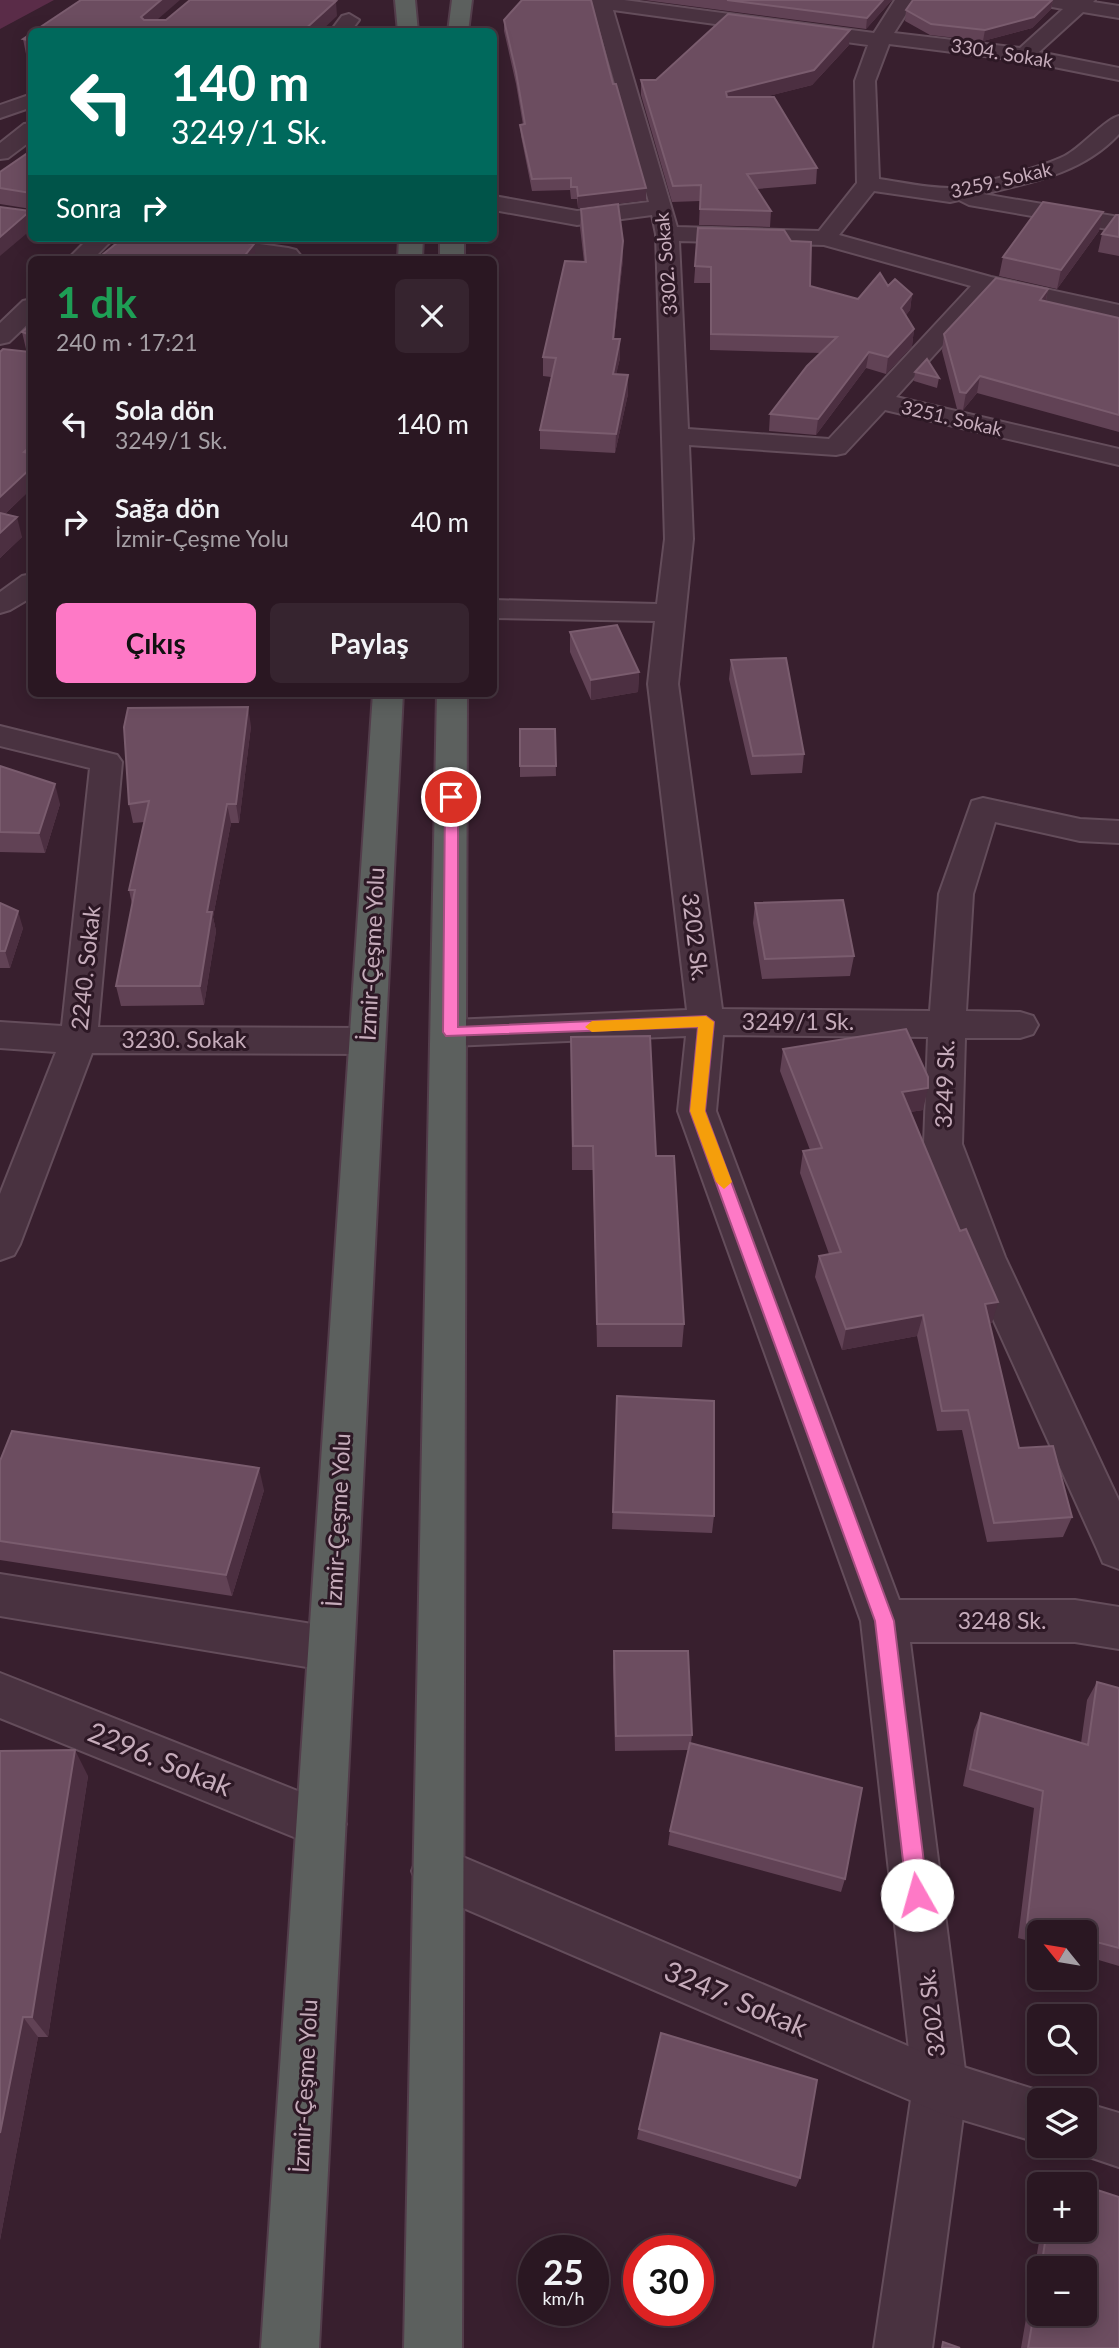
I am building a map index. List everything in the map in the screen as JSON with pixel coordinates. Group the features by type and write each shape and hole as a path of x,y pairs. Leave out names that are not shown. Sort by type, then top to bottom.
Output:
{"highway":[{"path":"405,0 408,28"},
{"path":"459,28 463,0"},
{"name":"İzmir-Çeşme Yolu","path":"290,2348 388,697"},
{"path":"433,2348 451,1032 452,697"}],"street":[{"name":"3304. Sokak","path":"563,0 599,1 753,25 1024,55 1119,74"},
{"path":"825,238 868,184 865,80 882,38 905,0"},
{"path":"1046,0 1119,12"},
{"name":"3302. Sokak","path":"599,1 662,207 667,234 679,539"},
{"path":"1024,55 1081,4"},
{"path":"753,25 765,8"},
{"path":"0,112 28,102"},
{"name":"3259. Sokak","path":"868,184 950,195 1030,176 1073,161 1110,143 1119,122"},
{"path":"0,153 28,133"},
{"path":"950,195 1119,224"},
{"path":"497,204 577,218 662,207"},
{"path":"667,234 825,238 987,283 1119,312"},
{"path":"83,256 98,242"},
{"path":"208,242 292,251"},
{"path":"879,401 987,283"},
{"path":"4,349 28,312"},
{"name":"3251. Sokak","path":"677,436 836,447 879,401 1119,457"},
{"name":"3202 Sk.","path":"679,539 663,684 706,1022 697,1111 884,1621 940,2086 903,2348"},
{"path":"0,604 28,585"},
{"path":"497,610 671,612"},
{"name":"2240. Sokak","path":"0,736 106,762 79,1040 0,1244"},
{"name":"3249 Sk.","path":"1119,832 1080,830 984,809 956,894 947,1023 943,1144 985,1257 1119,1549"},
{"name":"3249/1 Sk.","path":"451,1032 706,1022 1020,1025"},
{"name":"3230. Sokak","path":"0,1035 79,1040 367,1041"},
{"path":"0,1595 331,1649"},
{"name":"3248 Sk.","path":"884,1621 1075,1621 1119,1628"},
{"name":"2296. Sokak","path":"0,1695 321,1824"},
{"name":"3247. Sokak","path":"438,1871 940,2086 1027,2112"},
{"path":"1097,2134 1119,2140"}],"shaded area":[{"path":"0,0 54,0 0,29"}],"building":[{"path":"81,0 161,0 141,17 144,20 166,20 190,0 336,1 306,28 39,28"},
{"path":"522,0 591,0 613,84 616,84 646,188 578,196 577,187 571,187 571,178 532,179 520,125 525,124 516,72 504,20"},
{"path":"727,0 883,0 867,18"},
{"path":"913,0 1052,0 1034,17 985,30 931,24 906,10"},
{"path":"728,14 850,30 814,70 726,92 727,97 774,97 817,168 747,174 771,211 700,209 701,185 673,186 641,80 656,80"},
{"path":"28,153 28,193 0,188 0,172"},
{"path":"1043,202 1103,212 1061,270 1003,257"},
{"path":"618,204 623,241 613,339 620,339 613,374 628,375 616,434 540,430 556,358 543,357 565,261 586,262 581,209"},
{"path":"0,207 28,211 28,213 0,237"},
{"path":"1116,215 1119,215 1119,237 1102,234"},
{"path":"698,228 784,230 791,241 811,242 810,286 858,299 880,273 888,286 895,279 912,294 901,308 914,329 888,357 869,352 818,419 770,414 807,366 837,337 711,334 711,267 695,266"},
{"path":"118,242 254,244 244,256 101,256"},
{"path":"996,278 1048,289 1040,300 1119,318 1119,415 980,376 966,393 960,392 944,334"},
{"path":"3,349 28,352 28,448 24,452 28,453 28,471 0,497 0,352"},
{"path":"927,359 939,378 915,372"},
{"path":"0,513 17,517 0,533"},
{"path":"617,625 639,672 591,680 570,632"},
{"path":"786,658 804,754 753,756 731,660"},
{"path":"248,707 236,804 227,804 207,912 212,912 200,986 116,986 135,890 129,890 149,801 129,804 124,727 128,708"},
{"path":"520,729 555,729 556,766 520,766"},
{"path":"0,766 55,784 39,833 0,832"},
{"path":"843,900 854,956 765,959 755,903"},
{"path":"0,903 18,911 5,951 0,951"},
{"path":"906,1029 928,1077 928,1088 902,1092 960,1231 966,1229 998,1302 985,1304 1019,1448 1053,1446 1072,1517 994,1523 968,1410 942,1411 923,1315 846,1329 819,1256 841,1252 803,1151 822,1148 783,1049"},
{"path":"650,1036 656,1156 674,1156 684,1324 597,1324 593,1146 573,1146 571,1037"},
{"path":"617,1396 714,1401 714,1516 613,1512"},
{"path":"12,1431 259,1468 226,1575 0,1541 0,1461"},
{"path":"614,1651 688,1651 692,1735 616,1736"},
{"path":"1097,1682 1119,1688 1119,1948 1097,1942 1097,1920 1027,1920 1043,1791 970,1769 981,1713 1088,1745"},
{"path":"690,1743 862,1788 845,1879 670,1831"},
{"path":"75,1750 32,2017 23,2017 0,2133 0,1751"},
{"path":"661,2033 817,2080 800,2178 639,2129"},
{"path":"1097,2190 1119,2197 1119,2348 1028,2348 1032,2326 1097,2326 1097,2256 1043,2256 1045,2242 1097,2242"},
{"path":"943,2342 960,2348 942,2348"}],"slow traffic":[{"path":"592,1027 706,1022 697,1111 724,1182"}],"route":[{"path":"451,797 451,1032 706,1022 697,1111 884,1621 917,1895"}]}
